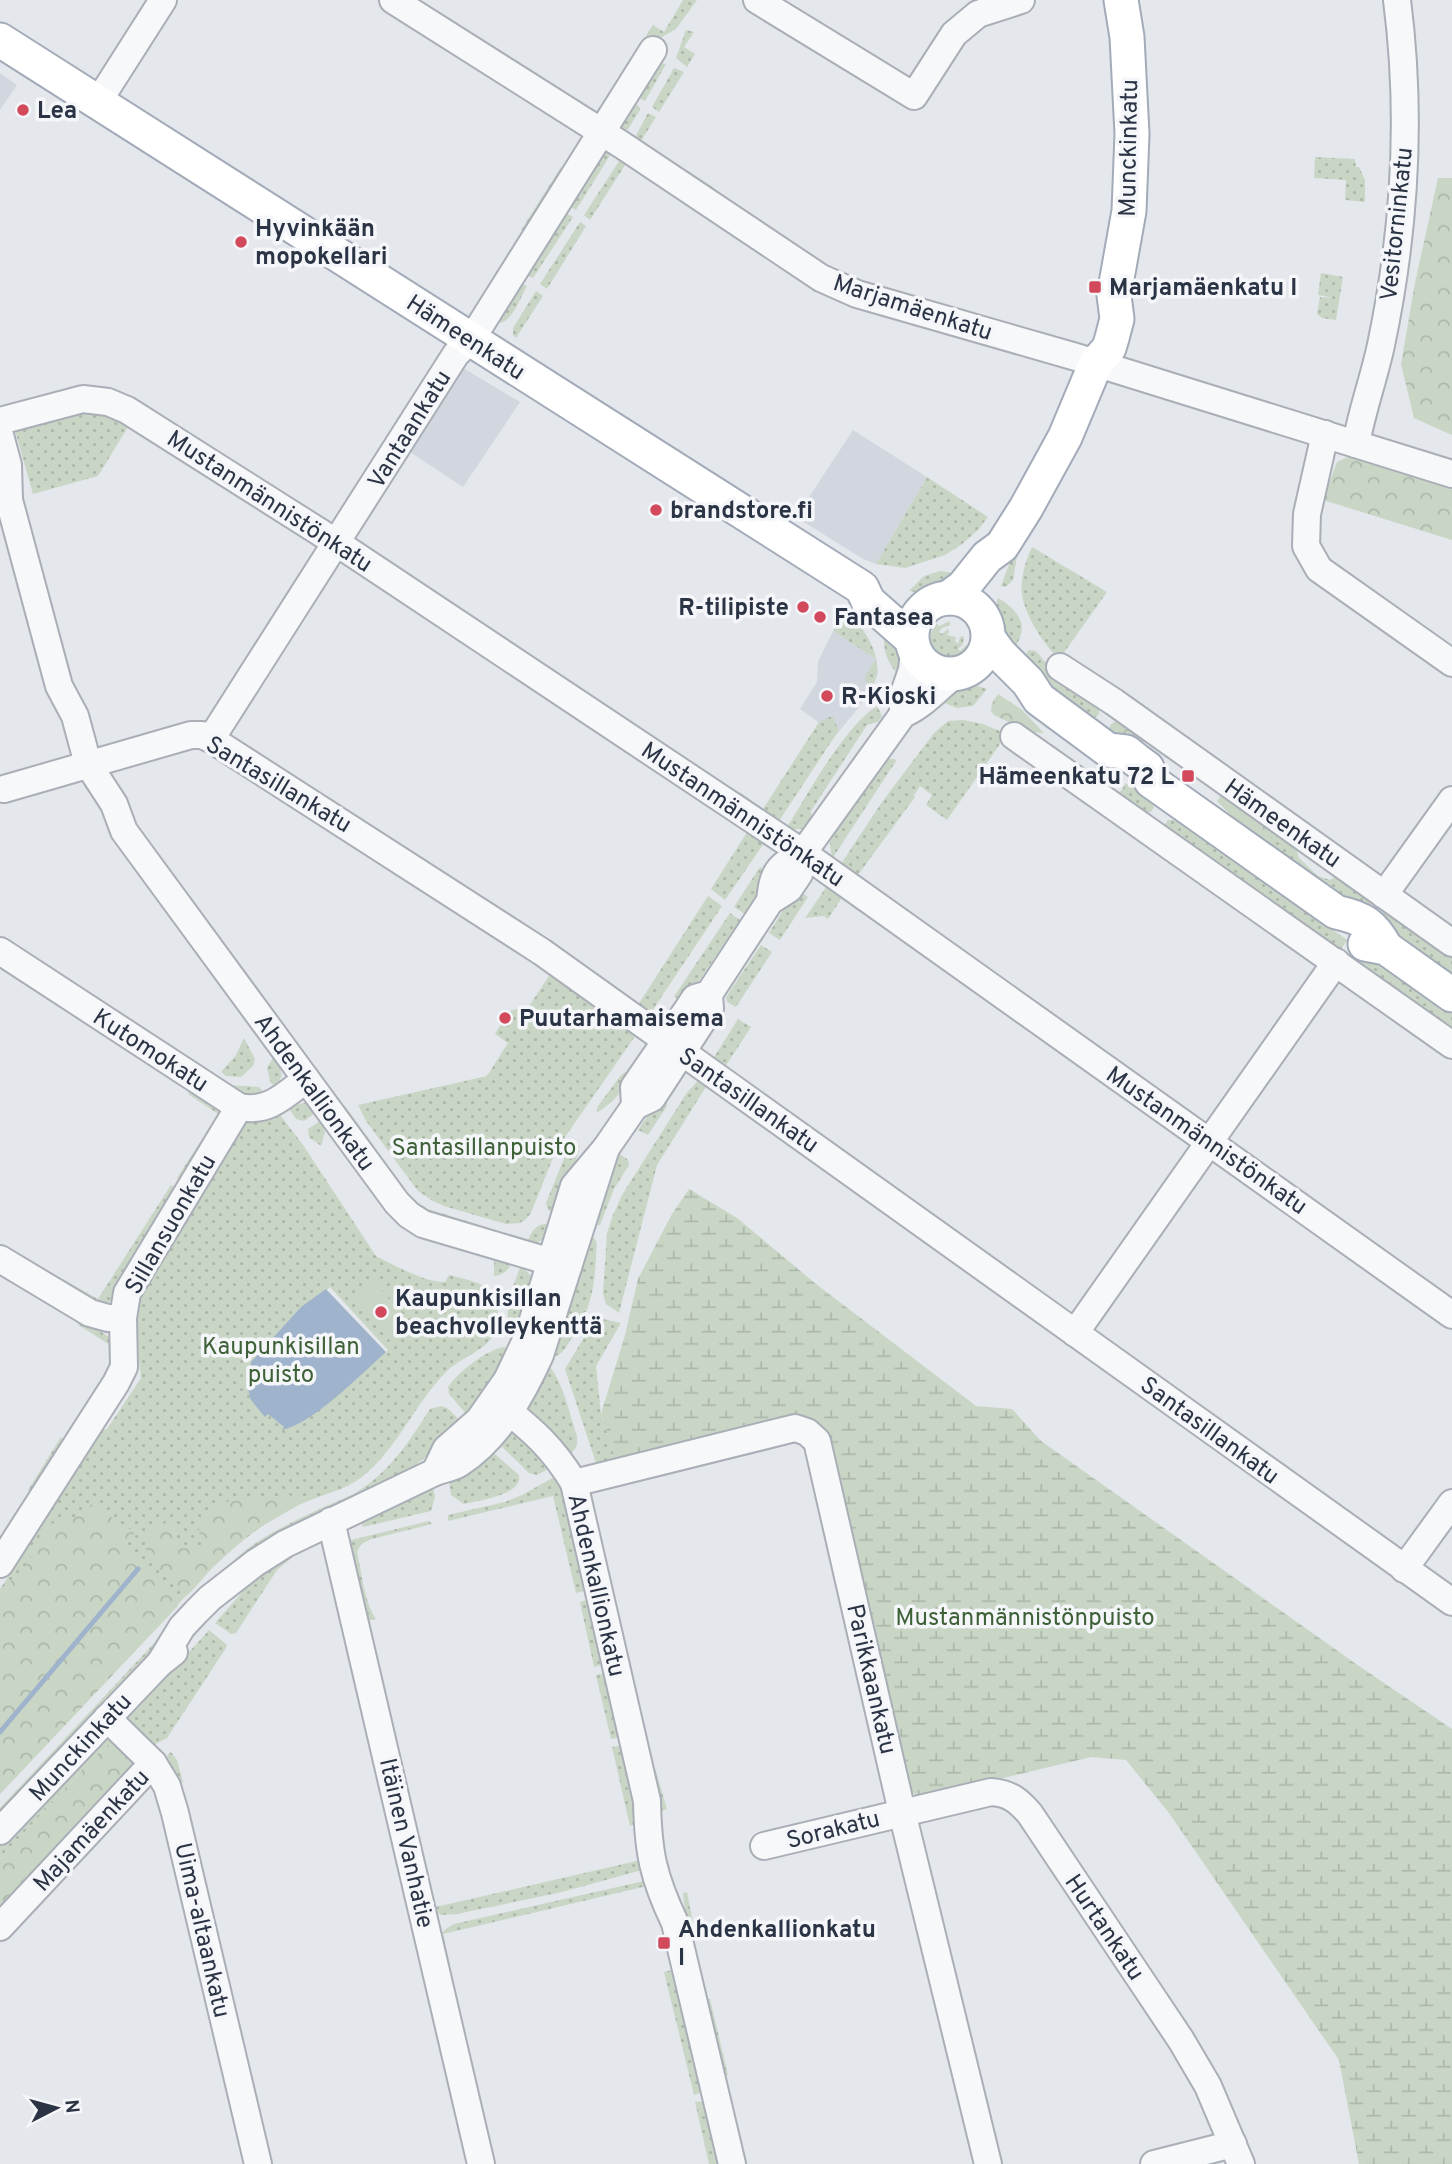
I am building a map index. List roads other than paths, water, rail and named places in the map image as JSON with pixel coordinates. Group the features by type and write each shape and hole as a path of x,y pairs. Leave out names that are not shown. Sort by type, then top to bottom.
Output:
{"main road":[{"name":"Munckinkatu","path":"942,599 963,587 987,557 1002,546 1065,437 1096,363 1109,348 1112,338 1117,319 1114,295 1129,211 1132,134 1128,37 1121,0"},
{"name":"Hämeenkatu","path":"0,40 862,588 868,601 913,645"},
{"name":"Munckinkatu","path":"986,629 987,602 1001,565 1002,546"},
{"name":"Hämeenkatu","path":"862,588 874,587 913,600 942,599"},
{"path":"942,599 961,599 972,604 986,629 986,651 978,663 962,673 942,674 930,670 920,662 913,645 912,627 917,616 925,606 942,599"},
{"name":"Hämeenkatu","path":"986,629 1000,654 1028,682 1039,699 1099,743 1126,752 1147,768 1162,789 1336,912 1357,917 1376,930 1386,948 1452,995"},
{"name":"Hämeenkatu","path":"962,673 1039,699"}],"street":[{"path":"98,102 163,0"},
{"name":"Marjamäenkatu","path":"393,0 601,132 821,278 857,294 1096,363 1452,474"},
{"path":"757,0 914,96 954,34 978,15 1021,0"},
{"name":"Vesitorninkatu","path":"1356,444 1381,345 1403,211 1406,126 1397,0"},
{"name":"Vantaankatu","path":"211,739 456,355 471,340 653,50"},
{"name":"Mustanmännistönkatu","path":"0,421 83,399 108,402 127,410 337,543 803,853 1452,1315"},
{"path":"1325,434 1307,514 1306,546 1319,569 1452,663"},
{"name":"Ahdenkallionkatu","path":"0,435 8,465 4,493 59,686 59,721 80,767 81,788 100,815 124,831 397,1203 409,1215 423,1224 559,1264"},
{"name":"Munckinkatu","path":"903,715 903,696 912,670 913,645"},
{"name":"Hämeenkatu","path":"1060,667 1114,702 1452,943"},
{"name":"Munckinkatu","path":"0,1831 160,1663 193,1638 215,1616 239,1578 255,1563 285,1544 435,1472 446,1449 479,1420 502,1405 507,1380 559,1264 574,1186 606,1148 635,1106 652,1098 695,998 709,994 771,901 772,881 783,864 803,853 903,715 915,709 937,688 962,673"},
{"path":"1099,743 1114,702"},
{"name":"Santasillankatu","path":"4,789 191,735 202,734 211,739 542,951 1452,1602"},
{"path":"1014,736 1452,1045"},
{"path":"1149,829 1162,789"},
{"path":"1384,895 1452,800"},
{"name":"Kutomokatu","path":"0,951 239,1107"},
{"path":"1075,1333 1336,962"},
{"path":"239,1107 262,1108 277,1101 306,1079"},
{"name":"Sillansuonkatu","path":"0,1564 116,1384 124,1367 123,1318 127,1293 239,1107"},
{"path":"0,1259 90,1313 108,1318 123,1318"},
{"name":"Ahdenkallionkatu","path":"502,1405 548,1444 574,1483 647,1801 665,1839 675,1880 676,1923 732,2164"},
{"name":"Parikkaankatu","path":"574,1483 795,1428 807,1432 817,1441 902,1812 988,2164"},
{"path":"1404,1569 1452,1503"},
{"name":"Itäinen Vanhatie","path":"331,1521 481,2164"},
{"name":"Uima-altaankatu","path":"107,1718 153,1763 167,1786 176,1812 258,2164"},
{"name":"Majamäenkatu","path":"0,1927 153,1763"},
{"name":"Hurtankatu","path":"902,1812 991,1792 1002,1792 1017,1799 1030,1814 1181,2040 1209,2086 1237,2154"},
{"name":"Sorakatu","path":"764,1846 902,1812"},
{"path":"1154,2164 1237,2154"}],"water":[{"path":"326,1289 386,1352 322,1408 295,1426 282,1430 284,1427 268,1414 265,1417 251,1400 247,1387 251,1362 301,1307"}],"waterway":[{"path":"0,1732 138,1569"}],"place":[{"name":"Lea","path":"23,110"},
{"name":"Hyvinkään mopokellari","path":"241,242"},
{"name":"Marjamäenkatu I","path":"1095,287"},
{"name":"brandstore.fi","path":"656,510"},
{"name":"R-tilipiste","path":"803,607"},
{"name":"Fantasea","path":"820,617"},
{"name":"R-Kioski","path":"827,696"},
{"name":"Hämeenkatu 72 L","path":"1188,776"},
{"name":"Puutarhamaisema","path":"505,1018"},
{"name":"Kaupunkisillan beachvolleykenttä","path":"381,1312"},
{"name":"Ahdenkallionkatu I","path":"664,1943"}],"park label":[{"name":"Santasillanpuisto","path":"484,1147"},
{"name":"Kaupunkisillan puisto","path":"281,1360"},
{"name":"Mustanmännistönpuisto","path":"1025,1617"}]}
